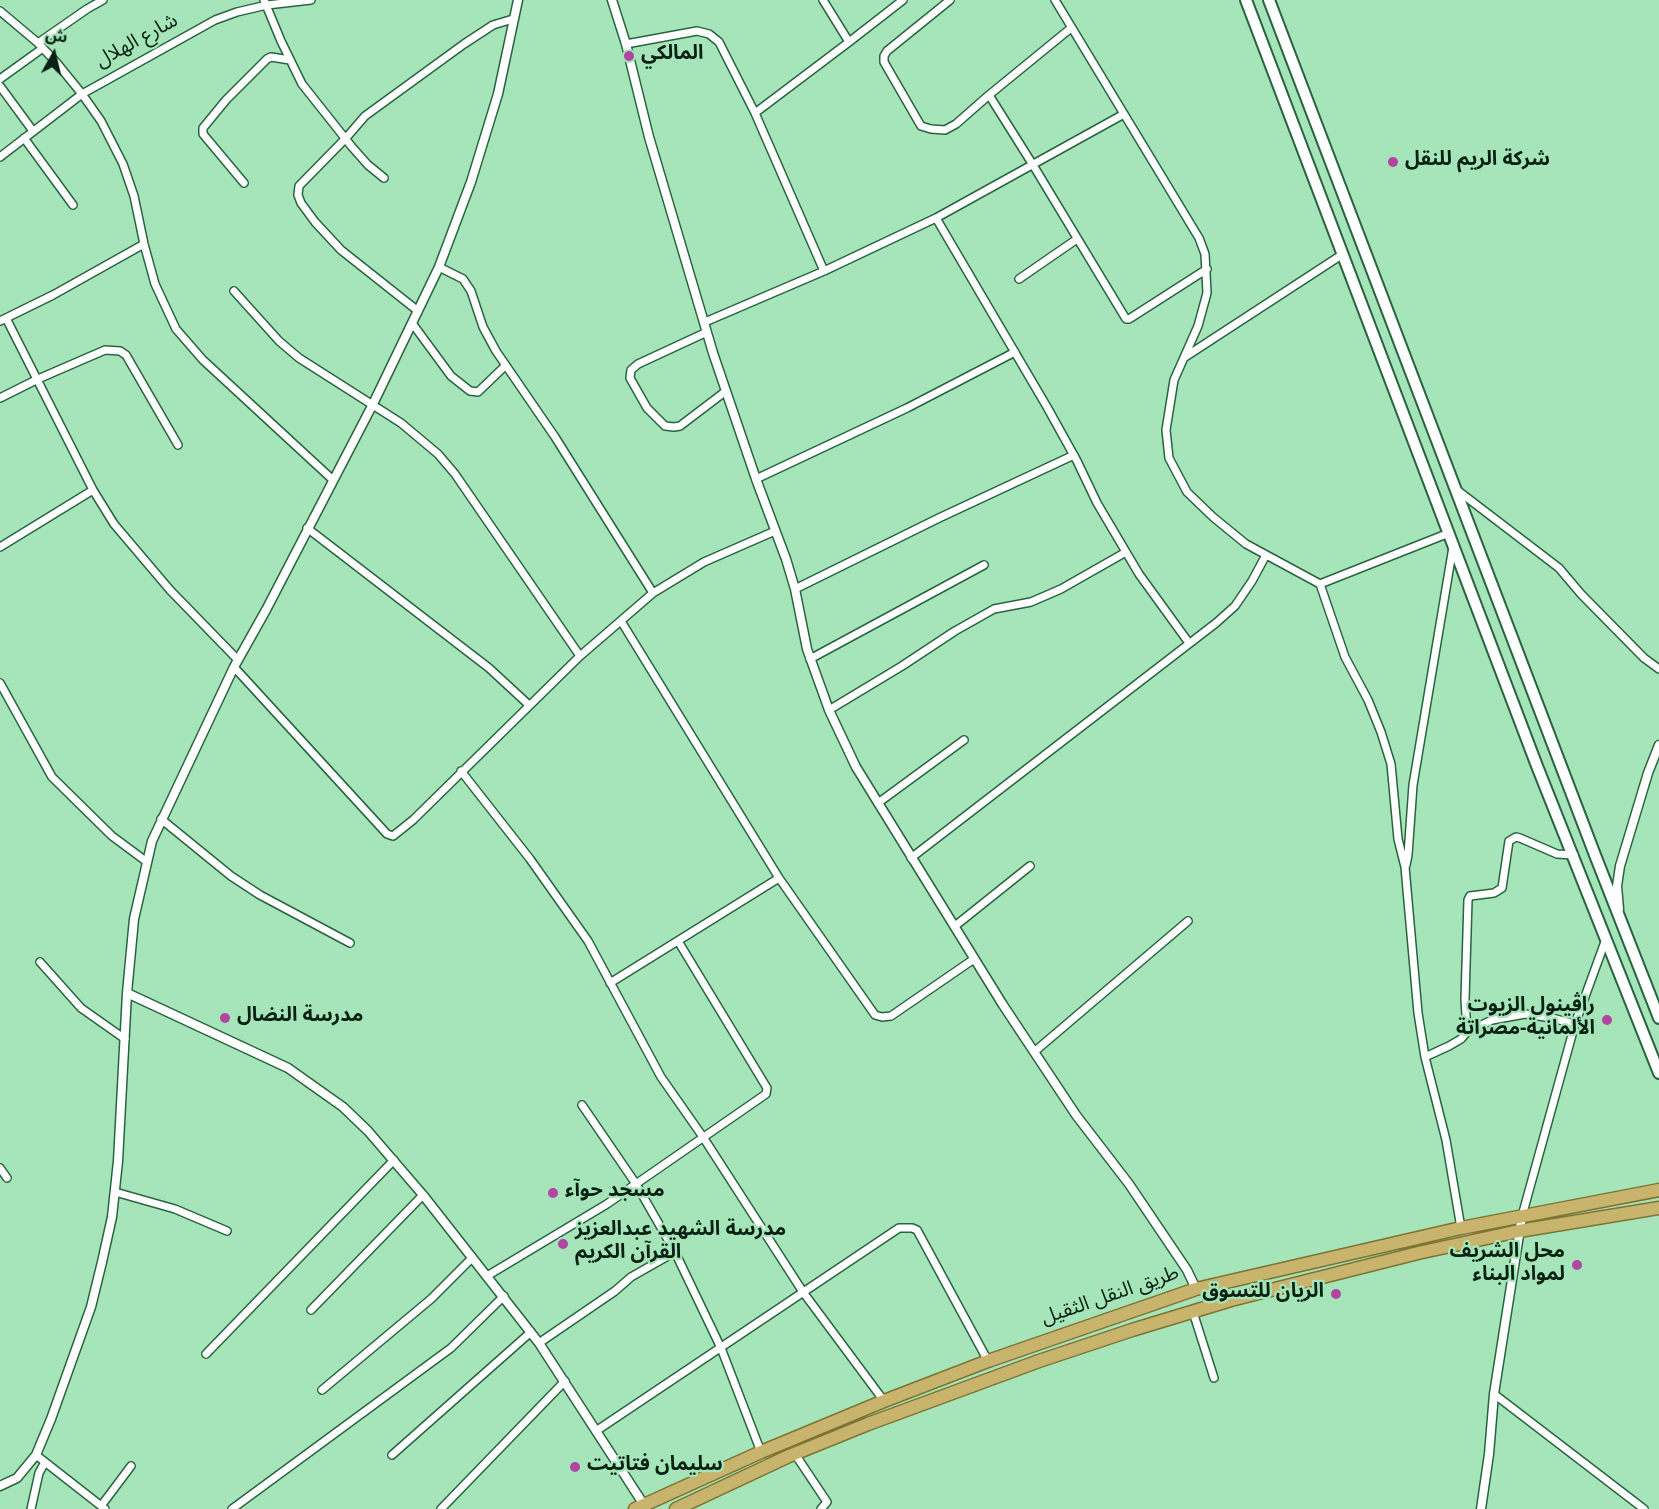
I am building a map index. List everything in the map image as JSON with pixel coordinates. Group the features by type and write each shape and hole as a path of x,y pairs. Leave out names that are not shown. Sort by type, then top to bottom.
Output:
{"highway":[{"name":"طريق النقل الثقيل","path":"642,1507 761,1452 884,1401 988,1361 1196,1289 1461,1228 1656,1190"},
{"name":"طريق النقل الثقيل","path":"676,1509 795,1454 868,1424 1039,1361 1193,1312 1341,1271 1519,1231 1659,1208"}],"main road":[{"path":"1246,0 1537,766 1659,1073"},
{"path":"1269,0 1659,1018"},
{"path":"1389,374 1408,367"}],"street":[{"path":"0,79 87,9 103,0"},
{"name":"شارع الهلال","path":"0,157 82,94 215,20 266,3 311,0"},
{"path":"0,1486 17,1478 36,1455 91,1307 112,1217 115,1192 126,993 134,919 147,862 161,819 236,664 373,404 439,267 471,182 498,94 518,0"},
{"path":"612,0 626,44 649,137 707,332 795,590 810,659 829,710 856,767 974,959 1076,1115 1129,1184 1187,1270 1196,1289"},
{"path":"823,0 849,42"},
{"path":"755,113 903,0"},
{"path":"950,0 884,56 884,62 921,126 932,129 945,130 956,124 1071,28"},
{"path":"1055,0 1199,238 1205,254 1207,293 1198,326 1174,380 1169,406 1166,430 1169,458 1187,492 1213,517 1246,544 1320,584 1346,657 1381,732 1391,764 1398,839 1405,867 1418,1013 1425,1057 1446,1140 1461,1228"},
{"path":"266,3 302,84 368,165 384,178"},
{"path":"0,11 41,46 82,94 101,121 123,164 134,196 155,284 176,329 203,360 333,480"},
{"path":"418,311 341,250 315,222 298,195 299,186 365,116 464,44 493,25 513,19"},
{"path":"626,44 696,31 709,34 719,42 755,113 824,271"},
{"path":"244,183 203,134 203,128 226,100 267,59 271,57 290,60"},
{"path":"0,86 33,131"},
{"path":"989,95 1034,165 1126,319 1207,269"},
{"path":"705,322 824,271 936,218 1124,114"},
{"path":"24,138 73,205"},
{"path":"936,218 1074,454 1097,503 1139,574 1189,643"},
{"path":"1019,279 1077,239"},
{"path":"144,244 53,295 3,319 38,379 93,490 114,524 135,551 390,835 397,834 405,827 580,656 653,594 704,562 775,531"},
{"path":"1183,358 1343,254"},
{"path":"439,267 463,279 471,291 483,327 505,366 555,437 653,594"},
{"path":"234,291 279,340 299,358 373,404 423,440 449,467 580,656"},
{"path":"412,323 451,376 471,391 478,392 505,366"},
{"path":"707,332 638,364 631,370 630,378 647,408 665,426 680,426 726,391"},
{"path":"0,398 105,350 120,351 126,355 178,445"},
{"path":"756,479 907,408 1015,352"},
{"path":"795,590 1074,454"},
{"path":"1455,489 1559,568 1644,658 1659,669"},
{"path":"0,547 93,490"},
{"path":"307,528 489,668 529,705"},
{"path":"1320,584 1451,538 1413,785 1408,855 1405,867"},
{"path":"829,710 994,609 1031,602 1061,589 1126,552"},
{"path":"911,858 1216,623 1235,606 1266,555"},
{"path":"810,659 984,565"},
{"path":"621,621 779,878 875,1015 891,1016 974,959"},
{"path":"0,683 52,777 112,836 147,862"},
{"path":"878,803 964,740"},
{"path":"1619,914 1617,886 1620,866 1648,773 1659,745"},
{"path":"461,771 563,904 588,941 661,1077 703,1137 803,1292 884,1401"},
{"path":"161,819 231,876 260,895 350,943"},
{"path":"1467,1032 1465,999 1469,897 1494,893 1502,888 1508,846 1512,838 1520,838 1557,854 1574,855"},
{"path":"955,926 1030,866"},
{"path":"610,983 779,878"},
{"path":"1034,1052 1188,921"},
{"path":"1481,1509 1494,1394 1522,1216 1575,1024 1606,939"},
{"path":"487,1276 636,1184 760,1099 767,1090 678,941"},
{"path":"40,962 81,1008 125,1040"},
{"path":"126,993 261,1055 303,1078 343,1107 368,1131 423,1195 531,1332 565,1381 642,1507"},
{"path":"1425,1057 1455,1043 1467,1032 1498,1018 1525,1014 1575,1024"},
{"path":"582,1106 636,1184 675,1252 721,1348 761,1452"},
{"path":"206,1354 394,1160"},
{"path":"0,1168 7,1178"},
{"path":"115,1192 175,1209 227,1231"},
{"path":"311,1310 423,1195"},
{"path":"596,1431 899,1228 917,1230 988,1361"},
{"path":"539,1343 615,1291 631,1277 675,1252"},
{"path":"322,1390 431,1299 472,1258"},
{"path":"232,1509 451,1348 504,1296"},
{"path":"1193,1312 1214,1378"},
{"path":"392,1455 531,1332"},
{"path":"441,1509 565,1381"},
{"path":"1494,1394 1644,1509"},
{"path":"795,1454 827,1507"},
{"path":"36,1455 103,1508 131,1466"},
{"path":"31,1509 39,1473 45,1462"}],"place":[{"name":"المالكي","path":"629,56"},
{"name":"شركة الريم للنقل","path":"1393,162"},
{"name":"مدرسة النضال","path":"225,1018"},
{"name":"راڤينول الزيوت الألمانية-مصراتة","path":"1607,1020"},
{"name":"مسجد حوآء","path":"553,1193"},
{"name":"مدرسة الشهيد عبدالعزيز القرآن الكريم","path":"563,1244"},
{"name":"محل الشريف لمواد البناء","path":"1577,1265"},
{"name":"الريان للتسوق","path":"1336,1294"},
{"name":"سليمان فتاتيت","path":"575,1467"}]}
